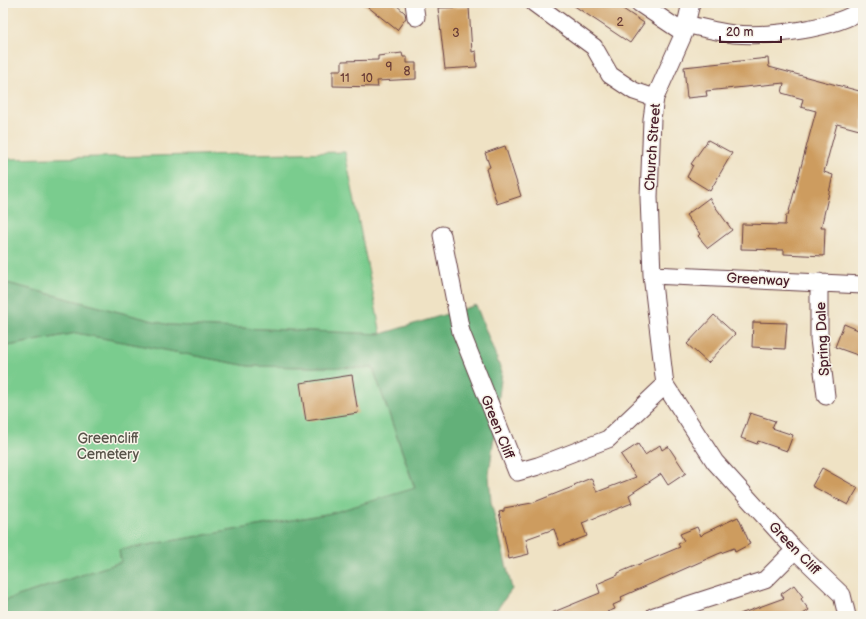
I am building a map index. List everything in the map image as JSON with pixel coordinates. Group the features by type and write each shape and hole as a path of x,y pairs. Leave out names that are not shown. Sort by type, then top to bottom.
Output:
{"street":[{"path":"534,3 594,47 610,75 634,91 655,98"},
{"path":"639,3 685,29 735,34 784,33 817,28 855,15 863,9"},
{"name":"Church Street","path":"652,275 649,197 655,98 685,29 691,3"},
{"name":"Green Cliff","path":"442,235 461,332 517,472 538,466 608,439 665,385"},
{"name":"Greenway","path":"652,275 863,285"},
{"name":"Green Cliff","path":"652,275 665,385 715,462 795,550 842,595 847,616"},
{"name":"Spring Dale","path":"820,282 819,339 826,396"},
{"path":"654,616 765,580 795,550"}],"green space":[{"path":"345,152 381,334 169,325 3,282 3,159"},
{"path":"3,282 169,325 381,334 476,305 502,372 489,475 491,502 512,589 492,616 3,616 3,601 121,562 119,550 332,513 415,488 373,368 248,366 76,333 3,347"},
{"name":"Greencliff Cemetery","path":"76,333 248,366 373,368 415,489 332,513 119,550 121,562 3,601 3,347"}],"building":[{"path":"363,3 394,3 405,13 406,18 397,30"},
{"path":"570,3 614,3 644,23 630,43"},
{"path":"469,7 472,52 476,51 477,67 445,69 438,8"},
{"path":"402,53 403,57 407,57 407,63 416,63 416,79 377,81 378,87 333,86 333,70 342,70 342,61 378,60 378,56"},
{"path":"768,58 769,67 863,92 863,131 837,124 824,172 833,175 821,228 825,228 824,256 784,254 784,250 741,249 742,224 785,225 786,215 788,215 816,111 801,107 803,99 782,93 784,83 706,91 707,96 687,98 684,67"},
{"path":"708,140 732,153 710,191 687,177 693,165 691,164"},
{"path":"505,146 521,196 497,204 486,169 490,167 485,153"},
{"path":"709,198 732,230 708,248 698,236 700,234 686,215"},
{"path":"714,315 735,334 708,363 687,344"},
{"path":"753,322 787,323 785,349 752,347"},
{"path":"844,324 863,332 863,357 835,347"},
{"path":"352,375 358,413 306,421 300,383"},
{"path":"750,413 775,421 772,428 793,435 787,451 758,441 757,444 741,438"},
{"path":"638,444 645,455 660,445 662,450 668,446 686,473 668,485 661,474 629,495 632,503 582,523 587,536 560,546 554,529 526,539 529,554 509,559 499,512 504,511 504,508 532,503 591,478 597,492 636,477 621,455"},
{"path":"822,468 858,488 848,505 812,486"},
{"path":"738,517 750,544 735,552 734,548 718,554 621,597 622,601 613,605 615,609 607,612 609,616 544,616 600,593 597,584 618,575 618,573 680,547 678,544 684,541 680,534 697,527 701,536 704,533"},
{"path":"794,585 803,597 801,599 809,610 800,616 740,616 740,614 784,598 781,594"}]}
